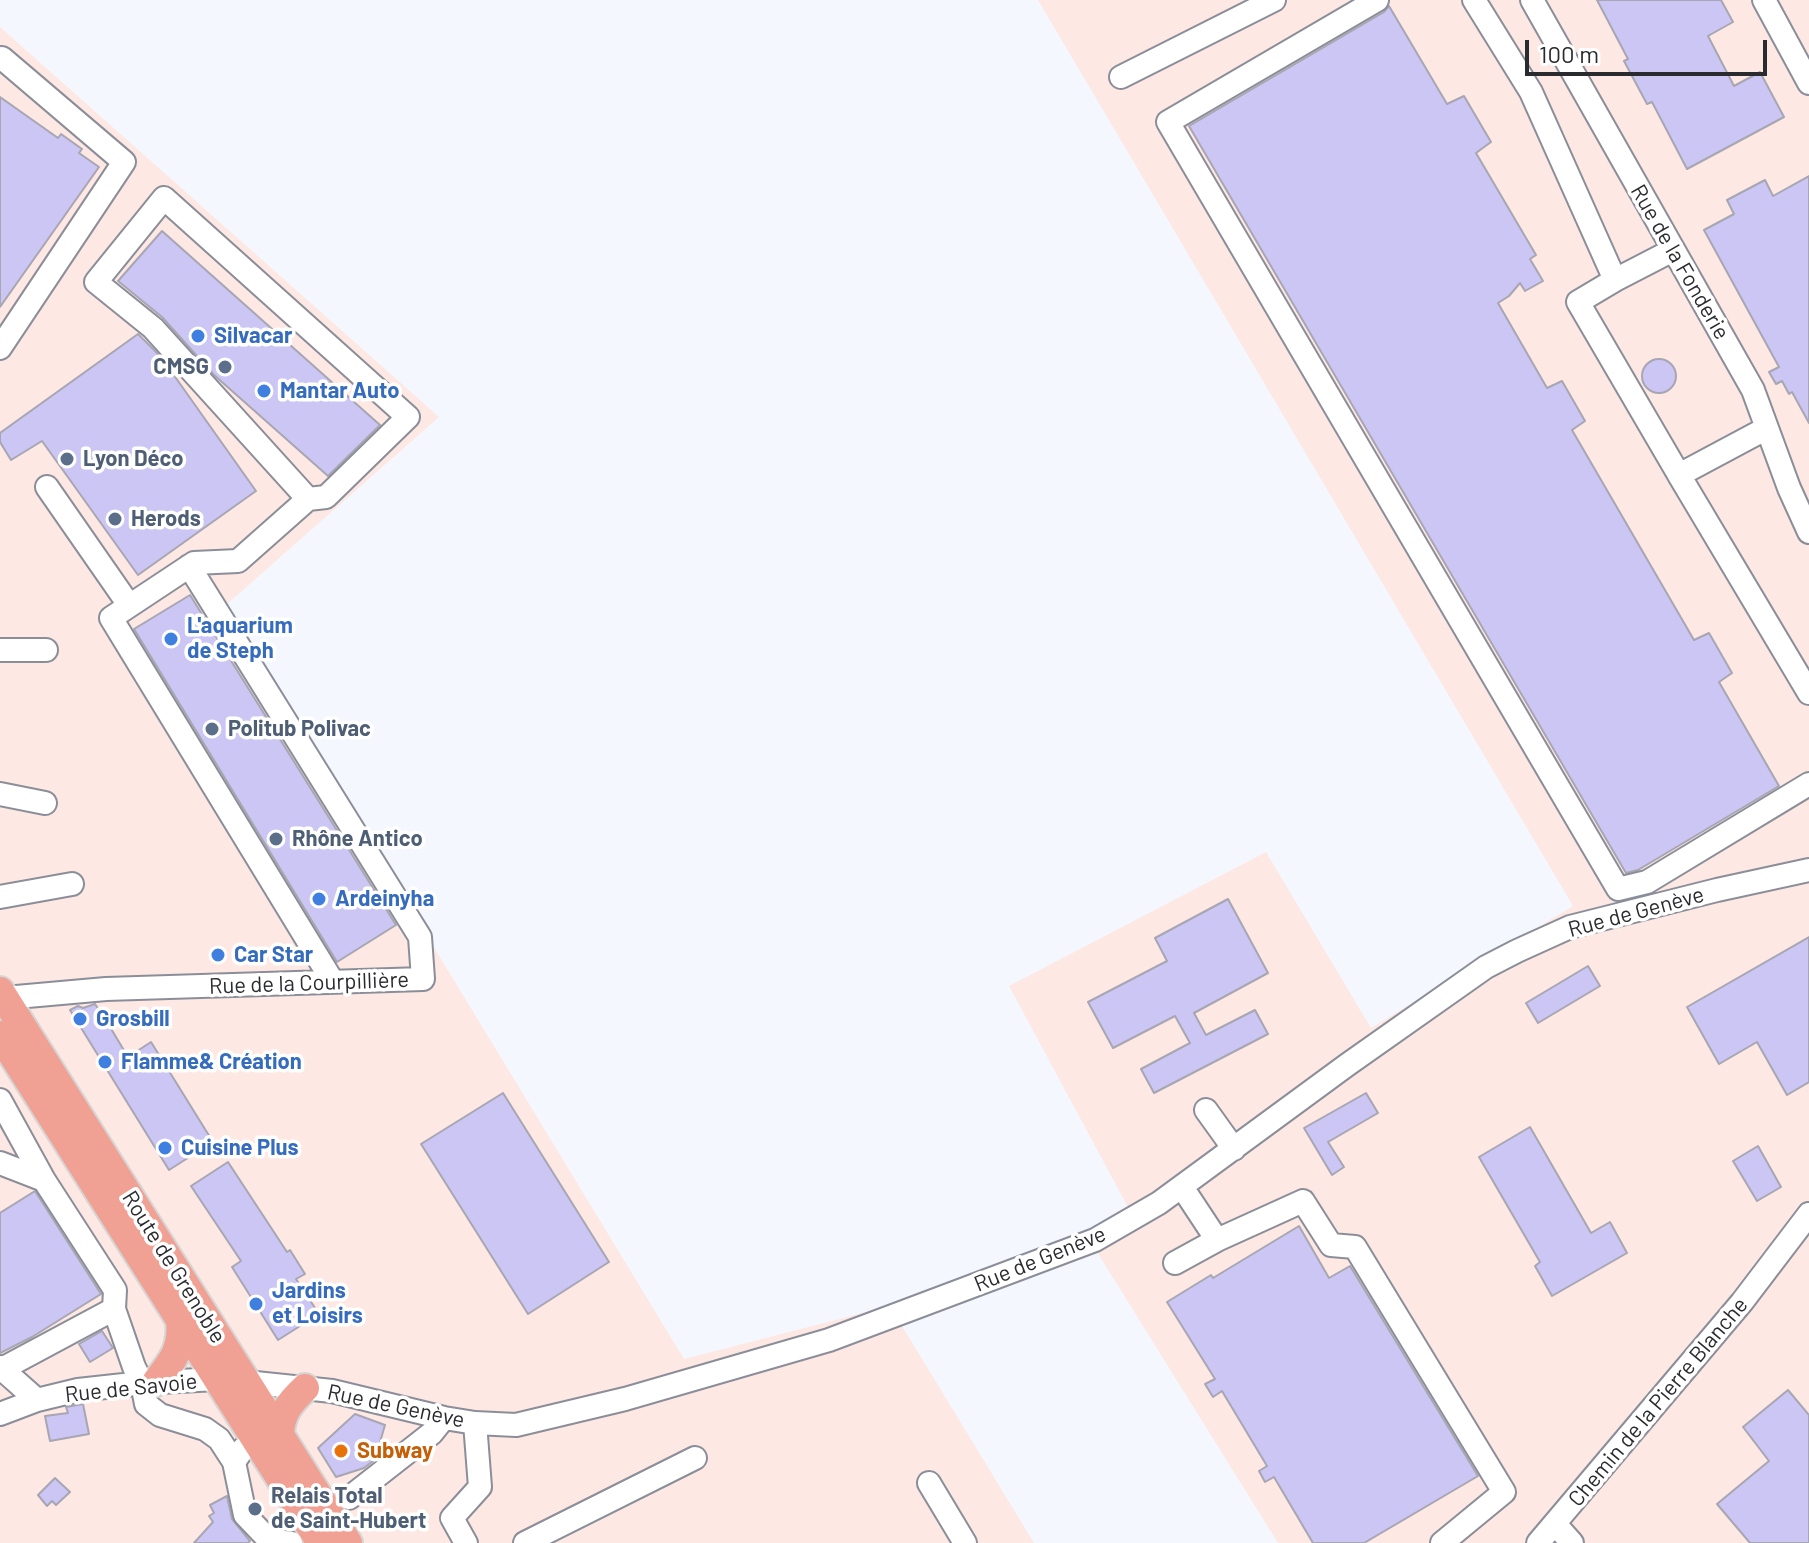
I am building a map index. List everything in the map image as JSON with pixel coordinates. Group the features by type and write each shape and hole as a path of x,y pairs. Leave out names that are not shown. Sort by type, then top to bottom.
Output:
{"main road":[{"name":"Route de Grenoble","path":"2,995 231,1380 266,1435 348,1543"},
{"name":"Route de Grenoble","path":"0,1035 180,1320 231,1380"},
{"path":"80,1162 125,1215 338,1543"},
{"path":"149,1382 177,1355 182,1336 180,1320"},
{"path":"266,1435 280,1421 290,1402 305,1388"},
{"name":"Route de Grenoble","path":"266,1435 321,1543"}],"street":[{"path":"1121,77 1274,0"},
{"path":"1377,0 1168,122 1618,889 1647,882 1809,784"},
{"path":"1474,0 1531,92 1615,280"},
{"name":"Rue de la Fonderie","path":"1532,0 1753,390 1789,488 1809,532"},
{"path":"1764,0 1809,83"},
{"path":"0,348 124,162 2,58"},
{"path":"308,499 153,328 96,282 164,198 408,417 326,497 308,499 238,561 194,563 111,618 333,982"},
{"path":"1673,250 1578,302 1809,693"},
{"path":"1679,475 1767,428"},
{"path":"47,487 129,605"},
{"name":"Rue de la Courpillière","path":"2,995 423,979 420,937 189,566"},
{"path":"0,650 46,650"},
{"path":"0,794 45,803"},
{"name":"Rue de Genève","path":"231,1380 332,1391 444,1418 516,1425 625,1399 829,1340 1095,1240 1159,1203 1474,976 1517,951 1570,927 1809,870"},
{"path":"0,897 72,884"},
{"path":"0,1100 44,1180 115,1290 114,1309 134,1367 149,1382 146,1404 154,1412 205,1429 219,1439 234,1462 245,1515 269,1540 291,1543"},
{"path":"1206,1110 1234,1149"},
{"path":"0,1163 44,1180"},
{"path":"1182,1187 1217,1240"},
{"path":"1175,1263 1303,1201 1331,1245 1355,1247 1504,1492 1442,1543"},
{"name":"Chemin de la Pierre Blanche","path":"1538,1543 1742,1302 1809,1214"},
{"path":"37,1400 1,1368 114,1309"},
{"name":"Rue de Savoie","path":"0,1414 37,1400 78,1390 149,1382 231,1380"},
{"path":"349,1498 432,1433 444,1418"},
{"path":"466,1543 452,1518 480,1487 475,1423"},
{"path":"234,1462 266,1435"},
{"path":"525,1543 695,1458"},
{"path":"929,1483 965,1543"},
{"path":"1556,1525 1572,1543"}],"shaded area":[{"path":"1038,0 1809,0 1809,1543 1278,1543 1097,1252 1129,1209 1009,986 1266,852 1371,1028 1573,906"},
{"path":"0,27 439,417 226,605 684,1359 871,1311 902,1326 1034,1543 0,1543"}],"building":[{"path":"1597,0 1721,0 1733,22 1708,36 1734,86 1760,72 1784,117 1687,169 1652,102 1647,104 1624,61 1628,59"},
{"path":"1389,6 1447,104 1464,96 1491,142 1476,153 1536,255 1530,259 1543,281 1525,291 1520,283 1498,303 1547,388 1562,381 1585,421 1572,430 1694,640 1709,633 1732,673 1719,682 1779,786 1638,870 1626,873 1189,126 1384,12"},
{"path":"0,97 58,138 61,134 82,149 79,153 99,167 0,307"},
{"path":"1809,176 1809,423 1792,392 1789,394 1782,381 1776,384 1769,372 1779,367 1704,230 1734,214 1727,200 1765,180 1773,196"},
{"path":"162,231 380,425 328,476 214,375 162,317 118,281"},
{"path":"138,334 161,357 256,491 138,575 42,441 11,460 0,442 0,433"},
{"path":"1659,359 1671,364 1676,376 1671,388 1659,393 1647,388 1642,376 1647,364"},
{"path":"190,595 396,925 337,962 134,629"},
{"path":"1228,899 1268,973 1194,1013 1206,1035 1255,1010 1268,1034 1154,1093 1141,1069 1190,1043 1175,1016 1113,1048 1088,1002 1167,961 1155,938"},
{"path":"1809,937 1809,1082 1787,1095 1757,1042 1719,1064 1687,1007"},
{"path":"1588,966 1600,986 1538,1023 1526,1003"},
{"path":"95,1004 99,1010 102,1008 128,1057 151,1042 213,1142 169,1170 70,1010"},
{"path":"503,1093 609,1262 528,1314 421,1144"},
{"path":"1366,1093 1378,1113 1328,1142 1344,1167 1332,1175 1304,1128"},
{"path":"1530,1127 1591,1233 1610,1222 1627,1253 1552,1296 1535,1266 1540,1262 1479,1157"},
{"path":"1758,1146 1781,1187 1757,1201 1733,1161"},
{"path":"228,1162 305,1274 296,1279 319,1314 278,1340 232,1267 241,1261 191,1186"},
{"path":"35,1191 101,1294 0,1353 0,1213"},
{"path":"1299,1226 1329,1278 1350,1266 1478,1476 1364,1543 1313,1543 1274,1477 1265,1482 1259,1471 1267,1466 1222,1391 1213,1397 1205,1384 1215,1379 1167,1302"},
{"path":"102,1331 113,1348 90,1362 79,1344"},
{"path":"1788,1390 1809,1415 1809,1543 1750,1543 1717,1504 1769,1461 1743,1427"},
{"path":"83,1404 89,1434 50,1441 45,1416 68,1413 66,1407"},
{"path":"355,1414 385,1425 378,1449 382,1454 364,1468 336,1477 318,1448"},
{"path":"55,1478 70,1492 56,1505 52,1501 47,1506 38,1495"},
{"path":"227,1496 232,1519 250,1541 194,1543 213,1522 209,1516 214,1513 210,1505"}],"place":[{"name":"Silvacar","path":"198,336"},
{"name":"CMSG","path":"225,367"},
{"name":"Mantar Auto","path":"264,391"},
{"name":"Lyon Déco","path":"67,459"},
{"name":"Herods","path":"115,519"},
{"name":"L'aquarium de Steph","path":"171,639"},
{"name":"Politub Polivac","path":"212,729"},
{"name":"Rhône Antico","path":"276,839"},
{"name":"Ardeinyha","path":"319,899"},
{"name":"Car Star","path":"218,955"},
{"name":"Grosbill","path":"80,1019"},
{"name":"Flamme& Création","path":"105,1062"},
{"name":"Cuisine Plus","path":"165,1148"},
{"name":"Jardins et Loisirs","path":"256,1304"},
{"name":"Subway","path":"341,1451"},
{"name":"Relais Total de Saint-Hubert","path":"255,1509"}]}
